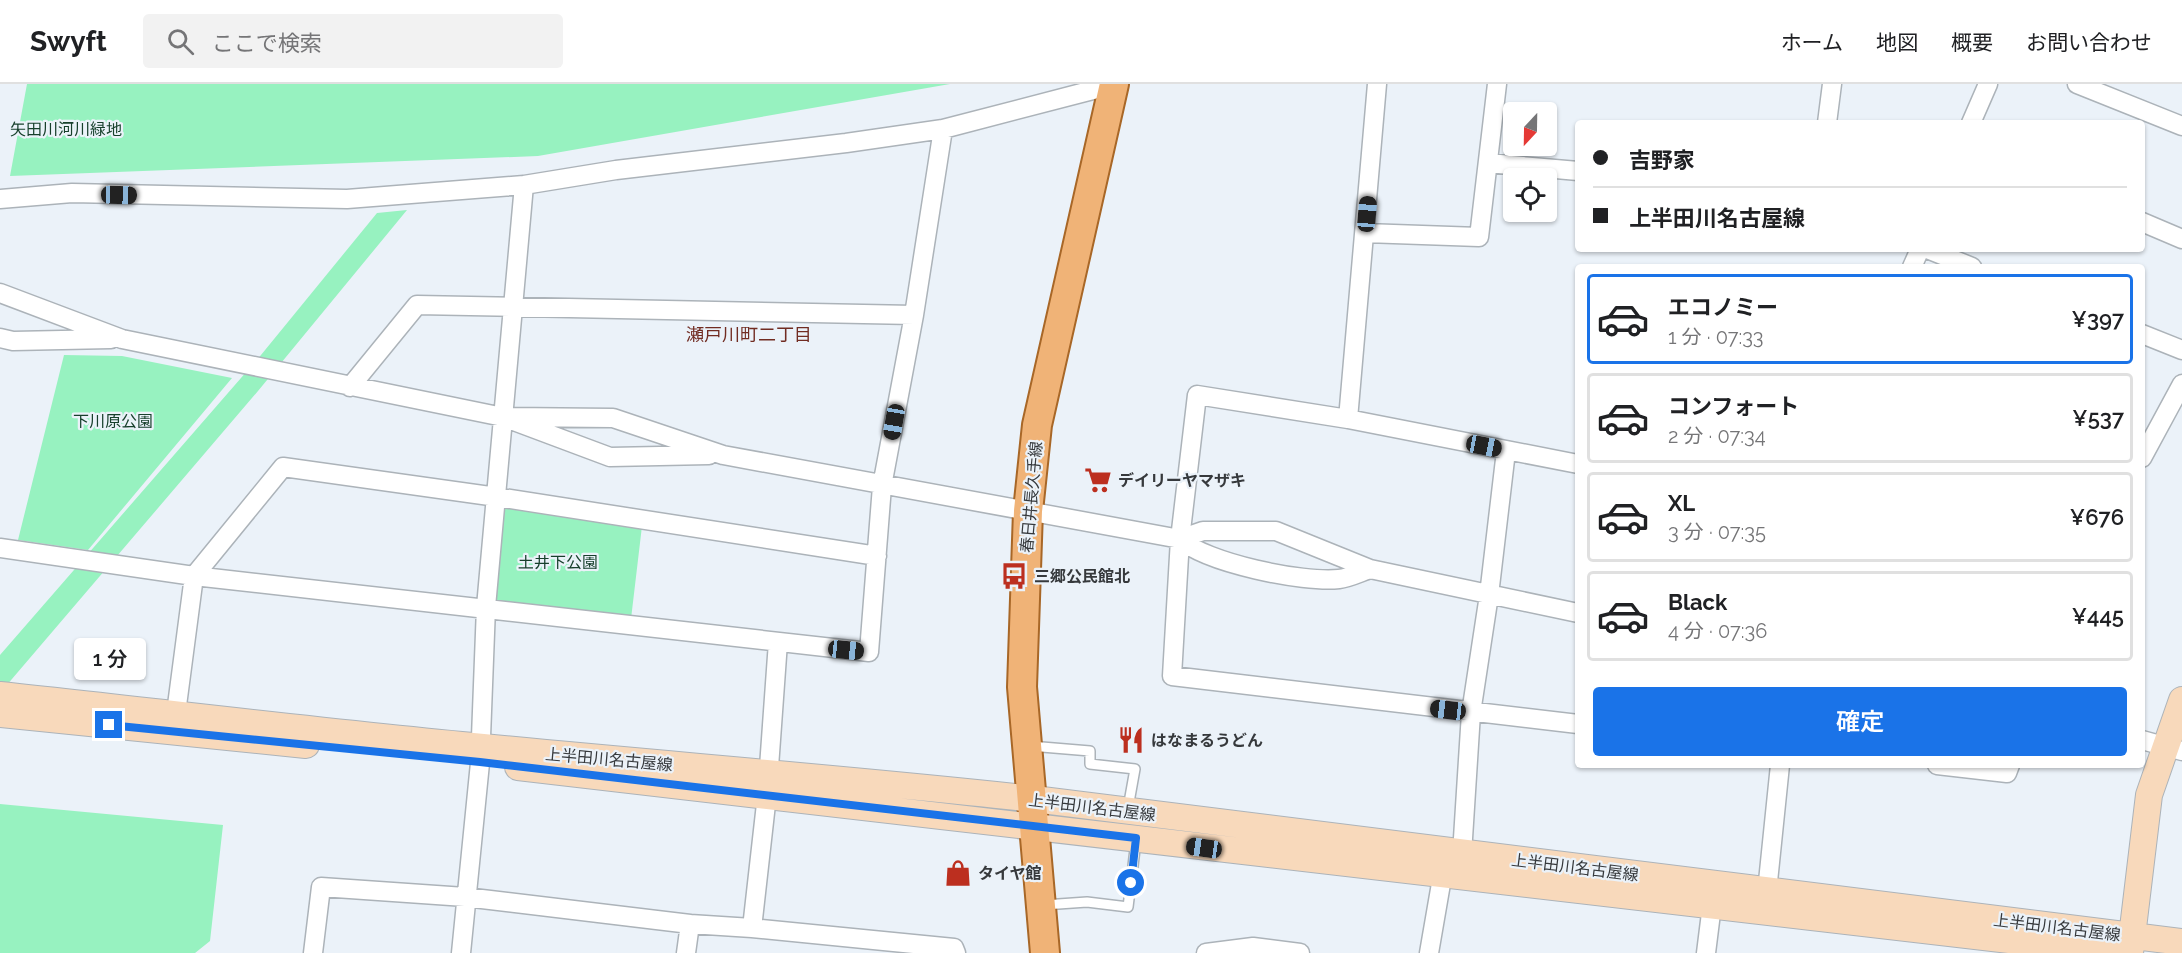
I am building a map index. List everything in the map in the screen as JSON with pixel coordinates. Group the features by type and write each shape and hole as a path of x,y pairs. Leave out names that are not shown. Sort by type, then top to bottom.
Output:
{"main road":[{"name":"春日井長久手線","path":"1045,953 1035,812 1022,687 1028,511 1037,425 1114,84"},
{"name":"上半田川名古屋線","path":"0,695 176,713 481,755"},
{"path":"2128,948 2149,795 2163,746 2182,700"},
{"name":"上半田川名古屋線","path":"0,714 481,755 1035,812 1127,811 1462,854 1766,900 2128,948 2182,942"},
{"name":"上半田川名古屋線","path":"1035,812 1136,838 1227,851 1443,872 1712,905 1766,900"}],"street":[{"path":"1,202 72,193 347,199 524,185 616,170 834,145 943,129 1114,84"},
{"path":"1348,419 1377,84"},
{"path":"1365,233 1479,237 1497,84"},
{"path":"1827,120 1832,84"},
{"path":"1972,120 1988,84"},
{"path":"2077,84 2182,126"},
{"path":"0,548 194,576 486,607 869,652 882,486 914,315 943,129"},
{"path":"1488,163 1575,171"},
{"path":"461,953 481,755 486,607 524,185"},
{"path":"2145,223 2182,239"},
{"path":"1934,252 1964,264"},
{"path":"0,292 122,339 504,417 610,457 723,455"},
{"path":"350,387 417,305 914,315"},
{"path":"2145,335 2182,350"},
{"path":"0,338 13,341 122,339"},
{"path":"2145,452 2182,384"},
{"path":"1575,463 1348,419 1197,395 1180,539 1172,676 1575,724"},
{"path":"504,417 613,418 723,455 1180,539 1203,531 1276,531 1370,569 1575,612"},
{"path":"1462,854 1471,713 1489,595 1506,451"},
{"path":"176,713 194,576 283,467 497,497 876,556"},
{"path":"1180,539 1192,550 1266,573 1340,579 1370,569"},
{"path":"752,928 767,785 778,642"},
{"path":"1766,900 1780,768"},
{"path":"1963,768 2007,773 2009,768"},
{"path":"1429,953 1443,872"},
{"path":"313,953 321,886 465,897 690,924 954,948 956,953"},
{"path":"1706,953 1712,905"},
{"path":"686,953 690,924"},
{"path":"1206,953 1253,947 1300,953"}],"lane":[{"path":"1029,745 1090,751 1090,764 1134,769 1127,811"},
{"path":"1041,906 1087,902 1128,907 1136,838"}],"green space":[{"name":"矢田川河川緑地","path":"27,84 950,84 538,156 10,176"},
{"path":"407,210 258,391 0,693 0,655 261,355 377,213"},
{"name":"下川原公園","path":"64,355 122,356 232,378 88,550 18,540"},
{"name":"土井下公園","path":"504,507 642,526 631,619 495,601"},
{"path":"0,804 223,825 210,941 195,953 0,953"}],"place":[{"name":"デイリーヤマザキ","path":"1098,480"},
{"name":"三郷公民館北","path":"1014,576"},
{"name":"はなまるうどん","path":"1131,740"},
{"name":"タイヤ館","path":"958,873"}],"district":[{"name":"瀬戸川町二丁目","path":"749,335"}],"route":[{"path":"109,725 480,762 1136,838 1131,883"}]}
